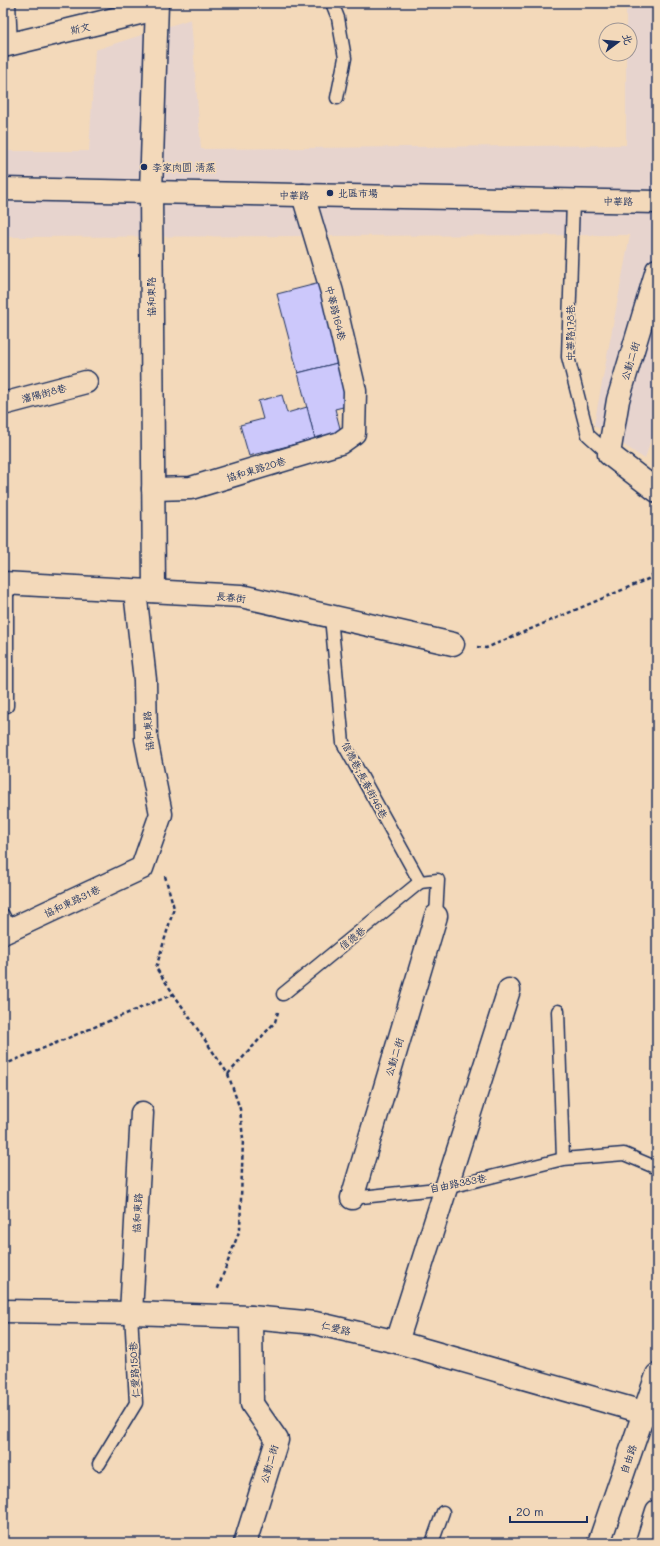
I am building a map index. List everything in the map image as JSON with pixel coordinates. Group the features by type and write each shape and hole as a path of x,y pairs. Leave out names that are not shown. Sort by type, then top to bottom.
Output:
{"street":[{"name":"斯文","path":"7,45 157,6"},
{"name":"協和東路","path":"142,868 161,814 146,739 144,591 153,488 151,192 157,6"},
{"name":"中華路","path":"3,189 657,202"},
{"name":"中華路164巷","path":"303,195 332,292 355,391 354,433"},
{"name":"公勤二街","path":"609,454 618,400 657,270"},
{"name":"瀋陽街8巷","path":"3,404 86,382"},
{"name":"協和東路20巷","path":"153,488 191,488 340,443 354,433"},
{"path":"609,454 657,492"},
{"name":"長春街","path":"5,583 241,596 453,644"},
{"name":"協和東路31巷","path":"6,926 142,868"},
{"name":"公勤二街","path":"352,1198 436,916"},
{"path":"397,1342 509,990"},
{"name":"協和東路","path":"131,1313 142,1112"},
{"name":"仁愛路","path":"3,1311 250,1317 315,1323 397,1342 651,1414"},
{"name":"公勤二街","path":"245,1543 277,1440 252,1404 250,1317"},
{"name":"自由路","path":"599,1543 651,1414 657,1375"},
{"path":"647,1543 657,1511"}],"lane":[{"path":"7,45 9,3"},
{"path":"332,3 338,18 345,58 337,98"},
{"name":"中華路178巷","path":"573,200 568,357 588,436 609,454"},
{"path":"5,583 7,706"},
{"name":"信德巷;長春街46巷","path":"331,617 343,743 420,882"},
{"path":"420,882 438,880 436,916"},
{"name":"信德巷","path":"283,994 420,882"},
{"path":"558,1012 562,1159"},
{"name":"自由路383巷","path":"352,1198 446,1188 562,1159 624,1154 657,1168"},
{"name":"仁愛路150巷","path":"99,1464 136,1403 131,1313"},
{"path":"432,1543 443,1512"}],"path":[{"path":"453,644 486,648 648,579 657,570"},
{"path":"142,868 164,876 174,908 156,968 228,1074 240,1109 243,1139 240,1229 208,1316"},
{"path":"3,1065 174,994"},
{"path":"228,1074 275,1022 283,994"}],"shaded area":[{"name":"北區市場","path":"626,3 657,3 657,419 645,459 594,425 630,235 3,237 3,151 89,151 95,50 191,19 201,149 626,145 626,62 638,62 638,22 626,22"}],"building":[{"path":"320,283 341,362 298,373 277,294"},
{"path":"341,362 351,405 335,409 341,432 315,439 298,373"},
{"path":"282,395 287,413 307,407 315,439 249,456 240,425 263,419 258,401"}],"place":[{"name":"李家肉圆 清蒸","path":"144,167"},
{"name":"北區市場","path":"330,193"}]}
